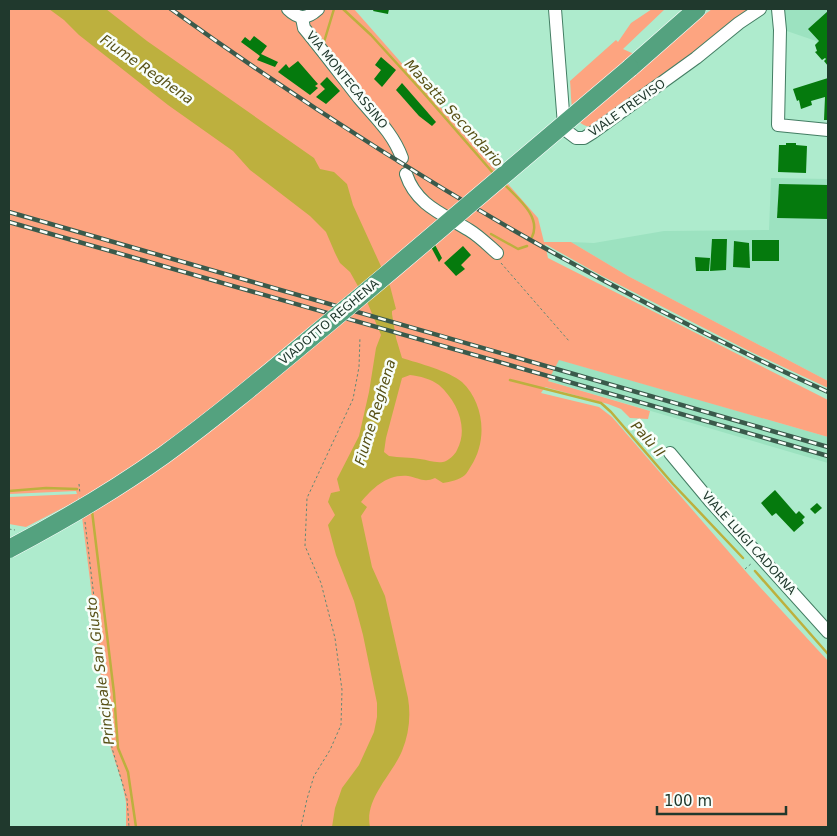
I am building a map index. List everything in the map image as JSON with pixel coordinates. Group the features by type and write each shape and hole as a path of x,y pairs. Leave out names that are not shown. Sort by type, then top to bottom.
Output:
{"highway":[{"path":"645,54 665,27 684,9"},
{"path":"645,54 697,9"},
{"path":"645,54 683,29 708,9"},
{"name":"VIADOTTO REGHENA","path":"9,549 123,483 164,455 216,415 399,264 645,54"}],"street":[{"name":"VIA MONTECASSINO","path":"288,9 297,17 302,18 304,28 392,136 402,158"},
{"path":"302,18 309,17 318,9"},
{"name":"VIALE TREVISO","path":"555,9 564,125 568,132 576,138 584,138 656,88 738,23 760,9"},
{"path":"778,9 780,30 778,125 828,130"},
{"path":"406,174 409,184 424,203 469,230 499,257"},
{"name":"VIALE LUIGI CADORNA","path":"670,453 710,501 828,632"}],"path":[{"path":"499,257 570,341"},
{"path":"301,827 314,776 330,750 341,725 342,690 336,638 321,583 306,546 307,498 353,399 359,367 360,337"},
{"path":"79,484 80,498"},
{"path":"84,516 112,748 127,799 129,827"},
{"path":"690,827 700,827"}],"shaded area":[{"path":"9,9 354,9 538,218 544,242 571,242 628,276 828,381 828,388 749,351 602,276 545,244 548,258 828,400 828,437 559,360 548,381 650,411 648,419 630,418 621,409 608,404 545,387 541,393 599,407 612,417 748,574 828,661 828,827 126,827 126,802 108,739 90,580 78,496 78,500 26,527 9,524 9,497 77,494 76,491 9,494"},
{"path":"652,9 665,9 623,49 645,59 712,9 751,9 678,65 590,127 583,125 578,121 572,109 570,81 616,40 618,42 631,23"},
{"path":"784,9 828,9 828,52 816,41 784,30"},
{"path":"771,178 828,179 828,381 628,276 571,242 594,243 664,231 769,230"},
{"path":"421,320 828,437 828,463 402,338"}],"water":[{"name":"Fiume Reghena","path":"49,9 106,9 147,41 314,158 320,169 334,172 347,184 353,205 390,286 396,309 392,311 392,314 396,338 402,358 456,378 462,382 475,400 481,422 480,445 465,475 443,483 435,478 425,480 408,476 393,477 381,483 361,502 367,507 361,516 372,567 385,596 408,698 409,711 408,732 402,751 375,797 369,817 370,827 332,827 335,808 342,788 359,765 374,732 377,703 354,601 336,555 328,525 335,515 328,502 331,493 340,491 337,479 359,436 376,348 381,335 368,304 350,272 340,263 326,232 310,216 250,170 233,151 168,105 79,35 64,20","holes":["410,375 429,379 439,385 456,407 461,424 460,442 455,454 443,462 393,457 384,452 402,378"]}],"building":[{"path":"374,9 389,9 388,14 373,11"},
{"path":"828,11 828,66 824,61 826,59 822,60 815,52 817,51 815,45 819,41 808,29"},
{"path":"254,36 267,46 261,54 278,62 275,67 257,60 260,56 241,42 245,37 250,41"},
{"path":"381,57 396,70 382,87 374,79 381,70 375,65"},
{"path":"298,61 318,84 315,86 318,88 310,95 278,72 286,64 289,68"},
{"path":"327,77 340,91 326,104 316,97 325,89 320,84"},
{"path":"828,78 828,120 824,120 825,97 811,101 812,105 801,109 793,89"},
{"path":"402,83 436,122 432,126 419,116 396,90"},
{"path":"786,143 807,146 806,173 778,172 779,145 786,145"},
{"path":"779,184 828,185 828,219 777,218"},
{"path":"712,239 727,239 726,270 710,271"},
{"path":"752,240 779,240 779,261 752,261"},
{"path":"734,241 749,243 750,268 733,267"},
{"path":"434,243 442,258 439,262 430,245"},
{"path":"463,246 471,255 461,265 465,269 456,276 444,263"},
{"path":"695,257 710,258 709,271 696,271"},
{"path":"775,490 796,514 799,511 805,517 802,520 804,523 794,532 776,513 772,516 761,503"},
{"path":"817,503 822,508 815,514 810,509"}],"waterway":[{"path":"324,42 334,9"},
{"name":"Masatta Secondario","path":"343,9 371,35 494,174"},
{"name":"Masatta Secondario","path":"503,183 531,214 534,222 532,237"},
{"path":"491,234 518,249 527,246"},
{"name":"Palù II","path":"510,380 601,403 673,484 743,558"},
{"name":"Principale San Giusto","path":"9,491 46,488 77,489"},
{"name":"Principale San Giusto","path":"92,511 114,693 118,748 128,772 136,827"},
{"name":"Palù II","path":"755,571 828,654"}],"railway":[{"path":"171,9 328,117 490,217 657,309 828,392"},
{"path":"9,212 828,447"},
{"path":"9,222 828,456"}]}
